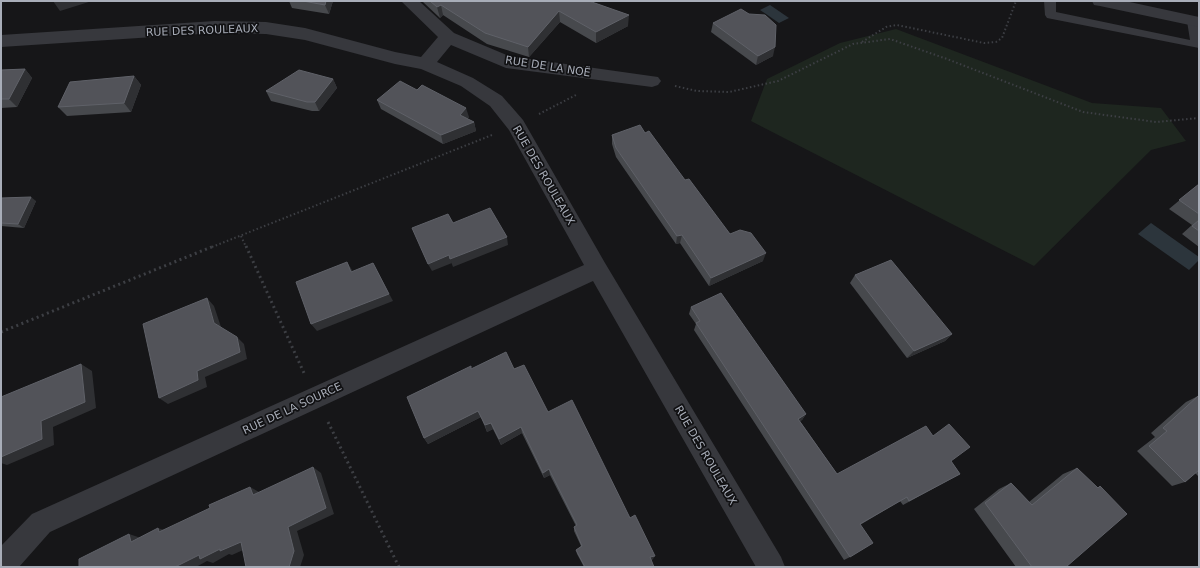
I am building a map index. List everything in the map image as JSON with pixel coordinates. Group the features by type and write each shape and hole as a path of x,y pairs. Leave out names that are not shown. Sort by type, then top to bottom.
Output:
{"street":[{"name":"RUE DE LA NOË","path":"409,1 448,37 506,62 652,81"},
{"path":"1100,1 1196,21"},
{"name":"RUE DES ROULEAUX","path":"1,41 215,27 266,28 305,34 396,58 425,64 473,86 496,101 516,125 597,269 771,567"},
{"path":"425,64 448,37"},
{"name":"RUE DE LA SOURCE","path":"2,567 14,551 41,523 597,269"}],"lane":[{"path":"1050,1 1051,15 1197,45 1196,21"}],"path":[{"path":"861,43 886,27 897,25 984,43 996,42 1002,38 1016,1"},
{"path":"652,81 697,91 729,92 778,81 853,44 890,39 947,59 1083,112 1156,122 1199,118"},
{"path":"1,332 516,125 614,76"}],"shaded area":[{"path":"770,5 789,18 779,23 760,10"},
{"path":"896,29 1092,103 1161,108 1186,141 1151,150 1034,266 751,121 767,79 840,43"},
{"path":"1151,223 1199,257 1199,260 1189,270 1138,234"}],"building":[{"path":"303,1 326,1 325,5"},
{"path":"430,1 589,1 629,15 596,32 559,11 528,47 485,33 441,5 437,7"},
{"path":"741,9 749,14 765,15 776,25 775,47 758,56 713,23"},
{"path":"25,69 9,99 1,99 1,70"},
{"path":"299,70 333,79 315,102 307,102 266,91"},
{"path":"134,76 124,103 58,107 70,82"},
{"path":"400,81 417,90 422,85 466,108 460,115 474,122 441,135 377,100"},
{"path":"640,125 645,133 649,131 685,180 689,179 730,234 740,230 751,233 766,253 711,278 682,235 677,236 616,148 612,135"},
{"path":"1199,184 1199,214 1179,200"},
{"path":"31,197 18,224 1,223 1,198"},
{"path":"490,208 507,237 450,259 449,255 428,264 412,228 448,214 453,223"},
{"path":"1199,220 1199,231 1192,226"},
{"path":"891,260 952,334 914,351 855,275"},
{"path":"347,262 351,272 373,263 389,294 311,324 296,282"},
{"path":"721,293 806,414 798,419 837,474 926,426 933,436 949,424 970,447 951,461 960,474 909,501 907,497 860,524 873,543 850,557 696,323 700,321 691,307"},
{"path":"207,298 214,323 237,337 240,352 197,371 198,380 159,398 143,324"},
{"path":"506,352 514,369 524,365 548,412 572,400 630,518 635,515 655,556 650,557 654,567 585,567 576,550 582,546 574,527 577,525 549,469 543,473 521,427 499,439 491,423 485,425 478,411 424,438 407,397 471,366 471,369"},
{"path":"81,364 85,402 41,421 42,439 1,457 1,397"},
{"path":"1198,396 1199,470 1185,482 1149,446 1167,431 1163,428"},
{"path":"313,467 326,508 288,527 294,551 289,567 246,567 241,542 220,551 220,549 200,559 199,555 175,567 79,567 79,559 129,534 131,542 158,528 159,532 210,508 209,505 250,487 253,495"},
{"path":"1077,468 1098,488 1100,486 1127,514 1066,567 1032,567 985,503 1011,483 1032,505"}]}
